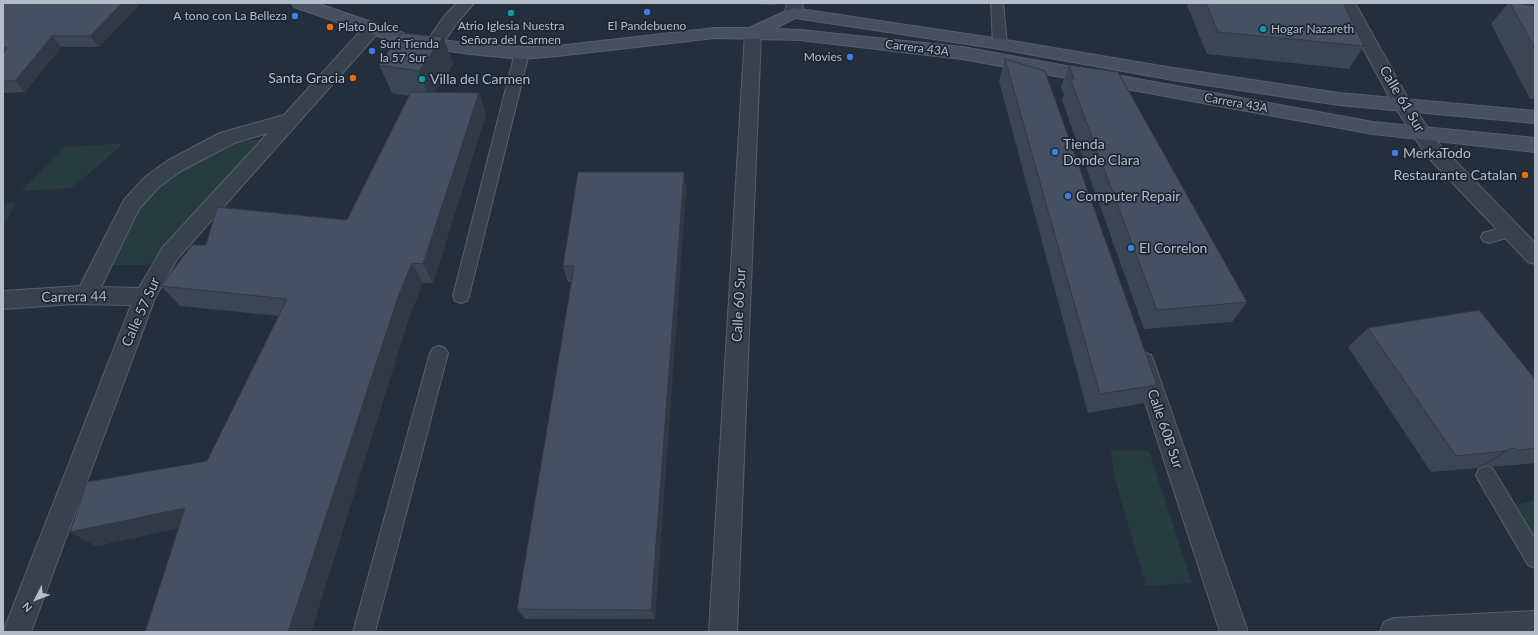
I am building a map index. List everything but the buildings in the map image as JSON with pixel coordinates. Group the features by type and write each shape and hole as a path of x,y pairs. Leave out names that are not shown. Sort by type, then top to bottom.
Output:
{"main road":[{"name":"Carrera 43A","path":"300,3 407,40 433,45 492,52 522,53 556,51 715,33 753,32 800,35 962,54 1043,67 1372,128 1535,144"},
{"name":"Carrera 43A","path":"794,8 1173,74 1339,99 1535,117"},
{"path":"753,32 794,8"}],"street":[{"path":"433,45 451,19 466,3"},
{"name":"Calle 61 Sur","path":"1347,3 1402,104 1422,134 1437,154 1535,256"},
{"name":"Calle 57 Sur","path":"17,632 145,297 170,253 372,29"},
{"name":"Calle 60 Sur","path":"723,632 753,32"},
{"path":"1043,67 1042,77 1048,92"},
{"path":"86,295 131,205 152,182 174,166 227,138 289,120"},
{"name":"Carrera 44","path":"3,300 86,295 145,297"},
{"name":"Calle 60B Sur","path":"1135,339 1234,632"},
{"path":"1394,632 1535,625"}],"lane":[{"path":"997,3 1000,44"},
{"path":"461,296 522,53"},
{"path":"1489,237 1511,231"},
{"path":"364,632 439,354"},
{"path":"1486,475 1535,558"}],"green space":[{"path":"261,139 150,265 104,265 142,197 172,175 227,143"},
{"path":"124,143 72,188 21,191 64,147"},
{"path":"3,203 15,203 3,230"},
{"path":"1110,450 1149,451 1192,583 1146,586 1115,479"},
{"path":"1535,500 1535,538 1516,505"}],"place":[{"name":"El Pandebueno","path":"647,12"},
{"name":"Atrio Iglesia Nuestra Señora del Carmen","path":"511,13"},
{"name":"A tono con La Belleza","path":"295,16"},
{"name":"Plato Dulce","path":"330,27"},
{"name":"Hogar Nazareth","path":"1263,29"},
{"name":"Suri Tienda la 57 Sur","path":"372,51"},
{"name":"Movies","path":"850,57"},
{"name":"Santa Gracia","path":"353,78"},
{"name":"Villa del Carmen","path":"422,79"},
{"name":"Tienda Donde Clara","path":"1055,152"},
{"name":"MerkaTodo","path":"1395,153"},
{"name":"Restaurante Catalan","path":"1525,175"},
{"name":"Computer Repair","path":"1068,196"},
{"name":"El Correlon","path":"1131,248"}]}
